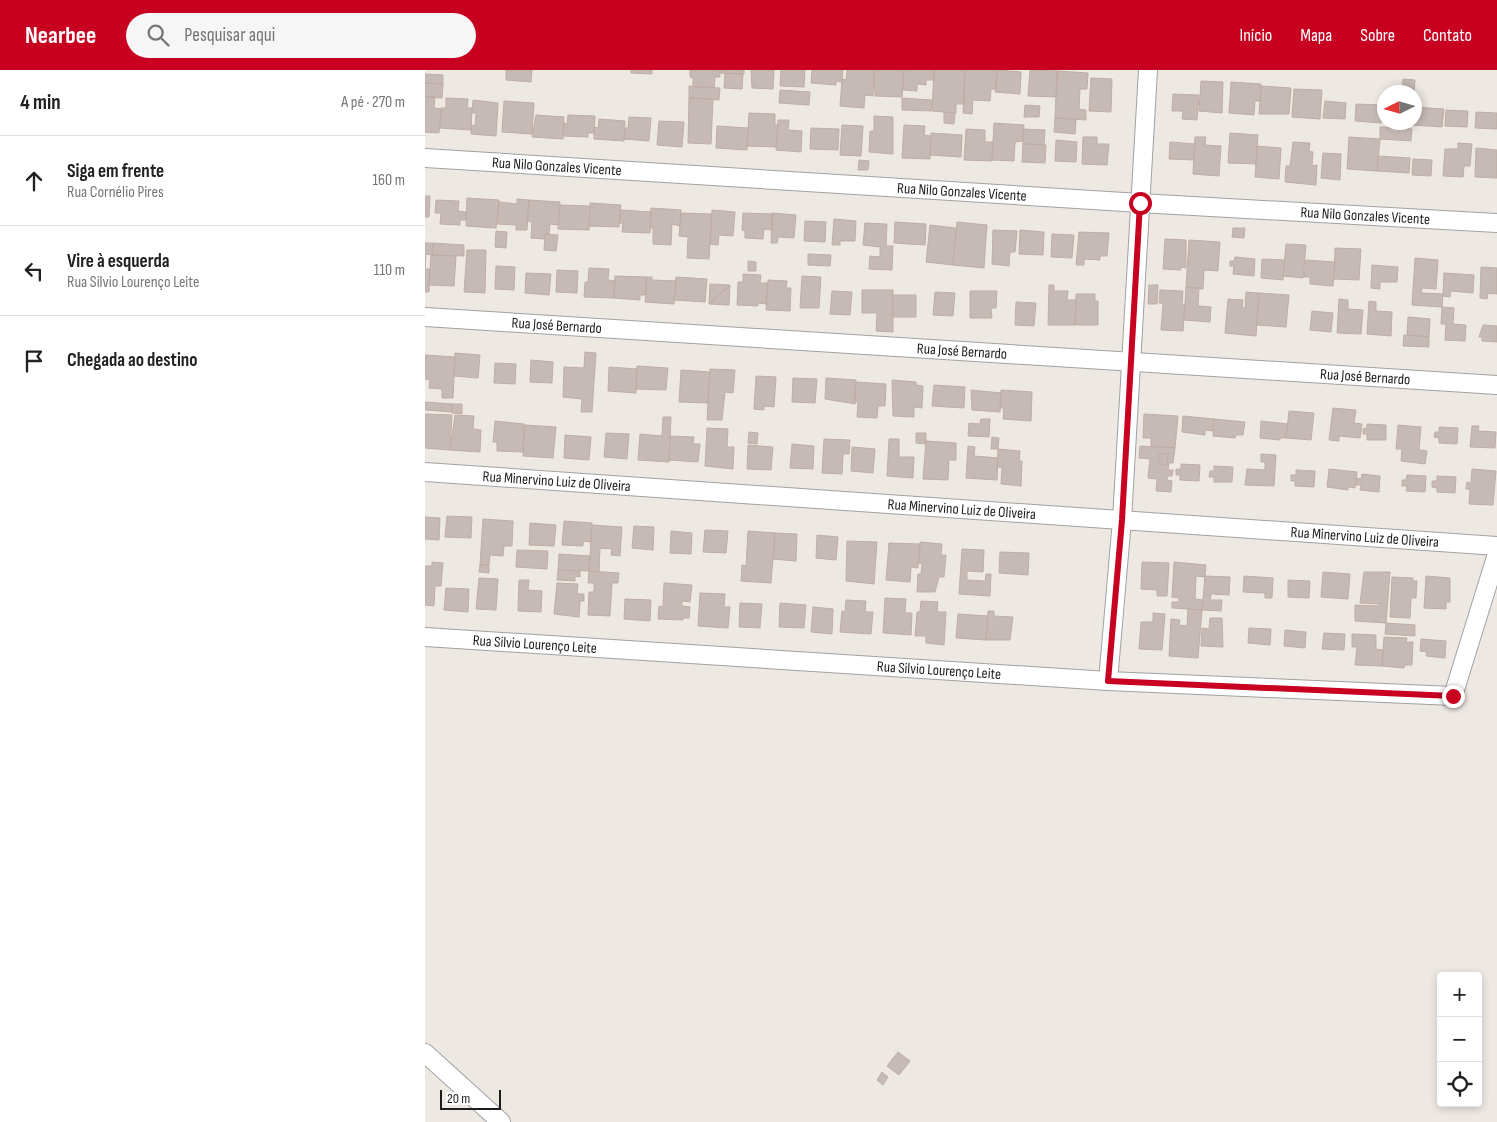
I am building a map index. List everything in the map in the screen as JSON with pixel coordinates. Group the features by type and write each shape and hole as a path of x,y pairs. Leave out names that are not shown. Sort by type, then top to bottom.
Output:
{"street":[{"path":"1108,681 1122,520 1148,70"},
{"name":"Rua Nilo Gonzales Vicente","path":"425,158 1140,203 1497,223"},
{"name":"Rua José Bernardo","path":"425,317 1497,385"},
{"name":"Rua Minervino Luiz de Oliveira","path":"425,472 1497,546"},
{"name":"Rua Silvio Lourenço Leite","path":"425,637 1108,681 1453,696 1497,554"},
{"path":"425,1053 501,1122"}],"building":[{"path":"506,70 532,70 531,82 506,80"},
{"path":"631,70 652,70 652,74 631,73"},
{"path":"690,70 720,70 720,77 715,77 714,88 693,87 693,78 690,77"},
{"path":"720,70 744,70 744,74 720,73"},
{"path":"751,70 774,70 773,89 752,88"},
{"path":"781,70 805,70 804,87 780,86"},
{"path":"812,70 843,70 842,82 836,81 836,85 811,83"},
{"path":"847,70 874,70 873,96 865,95 864,108 840,106 842,79 846,80"},
{"path":"874,70 904,70 902,97 875,96"},
{"path":"904,70 935,70 934,80 926,80 926,85 917,84 917,91 903,90"},
{"path":"934,70 965,70 964,104 956,104 956,113 932,111"},
{"path":"965,70 997,70 996,89 991,89 990,101 973,100 972,114 963,113"},
{"path":"997,70 1021,72 1020,94 995,92"},
{"path":"1030,70 1058,71 1056,97 1028,96"},
{"path":"1057,71 1088,73 1087,89 1080,89 1079,109 1086,110 1086,120 1055,118"},
{"path":"725,73 743,74 742,89 724,88"},
{"path":"425,74 443,75 443,84 425,83"},
{"path":"1091,78 1112,79 1111,112 1089,111"},
{"path":"1403,79 1415,80 1415,85 1403,85"},
{"path":"1201,81 1223,82 1222,113 1199,111"},
{"path":"1231,82 1261,84 1260,101 1255,101 1254,115 1229,113"},
{"path":"425,83 443,84 442,98 425,97"},
{"path":"689,86 720,88 719,100 689,98"},
{"path":"1261,86 1291,88 1289,114 1259,114"},
{"path":"1294,89 1322,90 1320,119 1292,117"},
{"path":"780,90 810,92 809,105 779,103"},
{"path":"1173,94 1199,95 1197,120 1182,119 1183,111 1172,111"},
{"path":"425,96 435,97 434,108 441,109 439,133 425,132"},
{"path":"446,98 468,99 467,108 472,108 471,130 440,128 441,108 446,108"},
{"path":"689,98 713,99 711,144 688,143"},
{"path":"902,98 932,100 931,111 902,110"},
{"path":"473,100 498,103 496,136 471,134 471,125 475,126 476,113 472,113"},
{"path":"504,101 534,103 532,134 502,132"},
{"path":"1325,101 1346,103 1345,119 1323,118"},
{"path":"1356,104 1377,105 1377,123 1355,121"},
{"path":"1025,105 1040,106 1039,117 1024,117"},
{"path":"1422,108 1444,109 1442,127 1422,126"},
{"path":"1446,110 1468,111 1467,127 1445,126"},
{"path":"944,112 955,113 954,124 944,123"},
{"path":"1476,112 1497,113 1497,129 1475,128"},
{"path":"749,113 775,114 775,125 778,125 776,147 747,146"},
{"path":"536,115 564,117 563,139 532,137"},
{"path":"568,115 595,116 594,133 588,133 588,137 563,136 564,123 567,124"},
{"path":"874,116 893,117 893,154 869,152 870,131 874,131"},
{"path":"629,117 651,118 649,141 624,139"},
{"path":"1055,118 1076,119 1075,134 1054,132"},
{"path":"599,119 625,121 624,141 594,139 594,127 598,128"},
{"path":"778,120 789,120 788,130 802,131 801,152 776,150"},
{"path":"659,121 684,122 682,147 657,145"},
{"path":"994,123 1024,125 1023,141 1015,142 1014,161 992,160"},
{"path":"842,125 863,126 861,156 840,155"},
{"path":"904,125 925,126 924,135 931,136 930,159 902,158"},
{"path":"717,126 748,128 747,150 716,148"},
{"path":"811,128 839,129 838,150 810,149"},
{"path":"966,129 985,130 985,142 993,142 992,161 964,160"},
{"path":"1023,129 1045,130 1044,145 1023,144"},
{"path":"1380,130 1412,130 1411,141 1380,139"},
{"path":"931,133 962,135 961,157 930,155"},
{"path":"1230,133 1258,135 1256,164 1228,163"},
{"path":"1083,137 1097,137 1097,144 1109,144 1107,165 1082,164"},
{"path":"1195,137 1206,137 1205,145 1221,146 1219,176 1193,174"},
{"path":"1349,137 1380,139 1377,171 1347,169"},
{"path":"1056,140 1077,142 1076,162 1055,161"},
{"path":"1170,142 1195,144 1194,160 1169,159"},
{"path":"1293,142 1310,143 1309,151 1313,152 1312,166 1317,165 1316,185 1285,182 1286,166 1290,166"},
{"path":"1458,143 1472,144 1470,166 1464,166 1463,177 1443,176 1445,149 1458,149"},
{"path":"1023,144 1046,145 1045,163 1022,162"},
{"path":"1257,146 1281,148 1279,179 1255,177"},
{"path":"1476,148 1497,150 1497,178 1475,177"},
{"path":"1323,153 1341,154 1340,180 1321,178"},
{"path":"1378,156 1410,158 1409,173 1377,171"},
{"path":"1413,159 1432,160 1431,176 1412,175"},
{"path":"859,160 869,161 868,170 858,170"},
{"path":"425,196 430,196 429,217 425,217"},
{"path":"467,198 499,200 496,228 466,226"},
{"path":"517,199 529,200 527,230 516,230 516,225 497,224 499,202 517,204"},
{"path":"436,200 459,201 458,211 466,212 466,220 460,220 460,225 440,224 441,213 435,213"},
{"path":"529,200 560,202 558,225 550,224 549,235 545,234 544,239 531,238 532,222 527,221"},
{"path":"590,203 621,205 619,227 589,226"},
{"path":"560,205 590,206 589,230 558,229"},
{"path":"651,208 681,210 680,226 672,224 671,245 653,244 653,228 650,228"},
{"path":"621,210 651,212 650,233 622,232 623,223 619,223"},
{"path":"712,210 735,212 733,236 719,235 718,245 710,244"},
{"path":"681,213 712,214 709,259 687,258 688,237 679,236"},
{"path":"743,213 773,214 772,230 764,229 763,239 745,238 745,231 742,230"},
{"path":"772,213 796,215 794,238 778,237 777,243 771,243"},
{"path":"834,219 856,221 855,241 840,241 840,245 832,245"},
{"path":"805,221 826,222 825,242 804,241"},
{"path":"895,222 926,224 925,245 894,243"},
{"path":"957,222 987,225 984,268 953,265"},
{"path":"865,223 887,224 886,246 893,246 892,270 869,269 870,256 880,257 880,247 863,245"},
{"path":"930,225 956,228 953,265 926,262"},
{"path":"1233,228 1245,228 1244,238 1232,237"},
{"path":"993,230 1017,231 1015,252 1010,252 1009,266 992,264"},
{"path":"1020,230 1044,232 1043,255 1019,254"},
{"path":"496,231 507,232 506,248 495,247"},
{"path":"1079,232 1109,233 1107,256 1100,256 1100,260 1084,259 1084,265 1076,265"},
{"path":"545,234 558,235 556,251 544,250"},
{"path":"1052,234 1074,235 1072,258 1051,257"},
{"path":"1165,239 1186,240 1186,268 1181,267 1181,270 1163,269"},
{"path":"1189,240 1220,242 1218,271 1204,270 1203,289 1186,287"},
{"path":"425,243 433,243 432,255 426,254 425,269"},
{"path":"433,243 464,245 464,256 432,255"},
{"path":"1286,244 1306,245 1303,278 1283,276"},
{"path":"1335,248 1361,249 1359,280 1334,279"},
{"path":"467,250 486,250 485,293 464,292"},
{"path":"808,254 831,255 830,266 808,265"},
{"path":"431,255 456,256 454,286 429,285"},
{"path":"1235,257 1255,259 1254,276 1233,274 1234,266 1230,266 1230,261 1234,261"},
{"path":"1415,258 1438,260 1436,289 1422,288 1421,293 1443,294 1442,307 1412,305"},
{"path":"1262,259 1284,260 1283,280 1261,278"},
{"path":"1306,260 1335,262 1333,286 1310,284 1310,277 1304,277"},
{"path":"748,261 756,262 756,271 748,271"},
{"path":"1372,265 1398,267 1397,282 1380,282 1380,289 1371,288"},
{"path":"496,266 515,267 514,290 495,289"},
{"path":"1481,267 1497,268 1497,294 1488,293 1487,299 1480,298"},
{"path":"589,268 609,269 608,280 615,281 614,298 584,297 585,282 588,282"},
{"path":"425,269 430,269 429,292 425,292"},
{"path":"557,270 578,271 577,293 556,292"},
{"path":"526,273 551,274 549,295 525,293"},
{"path":"1444,273 1474,275 1473,293 1451,291 1450,297 1443,296"},
{"path":"743,274 761,275 760,283 768,283 766,304 758,303 758,306 737,305 738,282 743,282"},
{"path":"615,276 647,277 645,295 640,295 640,300 614,298"},
{"path":"802,276 821,277 819,308 800,308"},
{"path":"647,277 652,277 652,280 676,281 674,304 645,302"},
{"path":"676,277 707,279 705,302 674,300"},
{"path":"768,280 787,281 786,288 791,288 790,311 766,310"},
{"path":"710,284 730,285 709,304"},
{"path":"730,285 729,305 709,304"},
{"path":"1049,285 1054,285 1054,291 1068,291 1067,300 1076,300 1075,325 1048,325"},
{"path":"1149,285 1158,285 1157,304 1148,304"},
{"path":"1186,287 1199,288 1198,306 1211,307 1210,322 1184,320"},
{"path":"862,290 893,290 893,332 876,331 877,313 862,313"},
{"path":"1160,290 1183,291 1182,305 1185,305 1183,331 1161,330 1163,303 1159,303"},
{"path":"832,291 852,292 850,315 830,314"},
{"path":"970,291 997,291 996,308 991,308 992,318 970,318"},
{"path":"935,292 955,293 953,316 933,315"},
{"path":"1246,292 1259,293 1256,336 1225,333 1228,299 1243,300 1242,308 1245,308"},
{"path":"1259,293 1289,295 1286,327 1257,325"},
{"path":"1076,294 1095,294 1095,301 1098,301 1098,325 1075,325"},
{"path":"893,295 916,295 916,317 893,317"},
{"path":"1339,299 1348,300 1348,309 1363,310 1361,334 1337,333"},
{"path":"1369,301 1376,302 1376,311 1392,312 1391,336 1367,334"},
{"path":"1016,302 1036,303 1034,326 1015,325"},
{"path":"1442,307 1454,308 1453,324 1466,325 1465,341 1445,340 1446,324 1441,324"},
{"path":"1312,311 1333,313 1331,332 1310,330"},
{"path":"1408,317 1430,319 1429,337 1407,335"},
{"path":"1483,325 1497,326 1497,342 1482,341 1482,337 1479,337"},
{"path":"1404,335 1429,337 1429,347 1403,346"},
{"path":"585,352 596,353 592,412 581,412 582,399 563,397 564,367 584,368"},
{"path":"455,353 480,355 478,378 454,376"},
{"path":"425,355 455,357 453,398 442,398 442,389 429,388 430,380 425,379"},
{"path":"531,360 553,362 552,383 530,382"},
{"path":"495,363 516,364 515,384 494,383"},
{"path":"637,366 668,368 666,390 636,389"},
{"path":"609,367 637,369 636,393 608,391"},
{"path":"710,369 735,370 733,393 725,392 722,420 707,420"},
{"path":"681,370 710,372 708,403 679,402"},
{"path":"756,376 776,377 774,407 764,406 764,410 754,409"},
{"path":"793,378 817,379 815,403 792,402"},
{"path":"826,378 856,380 855,404 825,399"},
{"path":"892,380 916,382 916,385 923,386 922,408 914,407 914,417 893,416"},
{"path":"856,382 886,384 885,406 878,406 877,418 857,417 858,402 854,402"},
{"path":"934,385 965,387 964,408 932,406"},
{"path":"971,390 1001,393 1000,412 972,410"},
{"path":"1001,390 1032,392 1031,421 1003,419 1004,408 1000,408"},
{"path":"425,402 452,404 452,412 425,410"},
{"path":"452,404 462,404 462,414 452,413"},
{"path":"1333,408 1356,410 1354,423 1362,424 1360,438 1339,436 1339,441 1329,440"},
{"path":"1289,411 1314,413 1311,440 1286,438"},
{"path":"425,414 452,415 450,450 425,448"},
{"path":"1144,414 1178,416 1175,448 1151,446 1151,438 1143,438"},
{"path":"455,415 474,416 473,429 481,430 480,452 450,450"},
{"path":"1183,416 1214,419 1213,431 1205,430 1205,435 1182,432"},
{"path":"663,417 671,417 669,462 638,460 640,434 662,436"},
{"path":"981,419 990,419 989,437 968,436 969,423 980,424"},
{"path":"1214,419 1245,422 1243,435 1236,435 1235,438 1213,436"},
{"path":"495,421 524,424 523,452 497,451 497,442 493,442"},
{"path":"1261,421 1288,424 1286,438 1280,438 1280,440 1260,438"},
{"path":"1367,424 1386,425 1386,440 1367,440 1367,434 1363,434 1363,429 1367,428"},
{"path":"525,425 556,427 553,458 523,456"},
{"path":"1398,425 1421,427 1419,450 1427,451 1425,464 1401,461 1402,449 1396,449"},
{"path":"1472,426 1479,426 1478,431 1496,432 1495,448 1470,447"},
{"path":"1439,427 1458,428 1457,444 1439,443 1439,438 1434,437 1435,432 1439,432"},
{"path":"707,428 728,429 727,447 734,447 733,469 705,466"},
{"path":"749,432 758,433 757,444 748,443"},
{"path":"606,433 629,434 627,459 604,457"},
{"path":"916,433 926,433 926,444 916,443"},
{"path":"565,435 591,437 589,460 564,458"},
{"path":"670,436 694,437 693,444 700,444 698,462 669,460"},
{"path":"992,437 999,438 998,449 991,449"},
{"path":"824,439 850,440 849,454 843,454 842,474 822,473"},
{"path":"889,439 899,439 899,457 914,457 913,478 887,476"},
{"path":"926,441 956,443 956,460 949,460 948,480 923,479"},
{"path":"792,444 814,446 813,469 790,468"},
{"path":"748,445 773,447 771,470 747,469"},
{"path":"968,446 975,447 974,456 998,458 997,480 966,478"},
{"path":"1140,446 1175,448 1173,463 1169,463 1168,470 1173,470 1172,476 1168,476 1167,480 1172,481 1171,492 1156,491 1157,479 1148,478 1150,459 1139,458"},
{"path":"852,447 875,449 873,473 851,471"},
{"path":"998,449 1020,451 1019,461 1022,461 1021,486 1001,484 1002,467 997,467"},
{"path":"1159,454 1168,454 1167,465 1159,464"},
{"path":"1261,454 1276,455 1274,486 1245,485 1247,469 1265,470 1265,462 1261,462"},
{"path":"1181,464 1200,465 1199,481 1180,480 1180,475 1176,475 1176,469 1181,469"},
{"path":"1214,466 1233,467 1232,482 1214,482 1214,477 1209,477 1210,471 1214,471"},
{"path":"1329,469 1357,472 1355,488 1348,487 1348,490 1327,487"},
{"path":"1472,469 1496,471 1493,505 1469,504 1470,489 1466,489 1467,482 1471,483"},
{"path":"1296,470 1315,471 1314,487 1295,486 1295,481 1291,481 1291,475 1296,475"},
{"path":"1362,474 1380,476 1379,492 1360,490 1361,485 1356,485 1357,478 1361,479"},
{"path":"1407,475 1426,476 1425,492 1406,491 1407,486 1402,486 1402,480 1406,480"},
{"path":"1437,476 1456,477 1455,493 1437,492 1437,488 1432,487 1432,481 1437,481"},
{"path":"447,516 472,517 471,538 445,537"},
{"path":"425,517 440,518 439,540 425,539"},
{"path":"483,519 513,521 512,546 504,546 503,556 490,555 489,565 480,565"},
{"path":"564,521 592,523 591,542 583,541 583,546 562,545"},
{"path":"530,523 556,525 554,546 529,545"},
{"path":"592,525 622,527 620,556 611,555 612,549 600,548 599,572 589,571"},
{"path":"634,526 654,527 653,550 632,548"},
{"path":"705,530 728,531 726,553 703,552"},
{"path":"671,531 692,533 691,554 670,553"},
{"path":"748,531 775,533 771,583 741,581 742,565 746,566"},
{"path":"775,533 797,534 796,561 773,559"},
{"path":"817,535 838,537 836,560 816,558"},
{"path":"847,541 877,542 874,584 846,581"},
{"path":"920,542 942,544 941,555 946,555 944,577 939,577 935,592 917,592 918,574 921,574 922,564 919,563"},
{"path":"889,543 920,544 918,568 911,567 910,582 886,580"},
{"path":"962,549 984,550 983,572 967,571 967,580 985,581 986,574 991,574 990,596 959,594"},
{"path":"517,550 548,551 547,569 516,567"},
{"path":"1000,552 1029,553 1028,575 999,573"},
{"path":"559,554 590,556 589,571 558,570"},
{"path":"432,562 443,563 441,586 435,586 434,606 425,605 425,566 432,566"},
{"path":"1142,562 1169,563 1167,596 1157,596 1157,590 1141,589"},
{"path":"1174,562 1206,565 1205,577 1196,576 1195,599 1203,600 1202,610 1172,608 1172,602 1179,602 1179,598 1172,597"},
{"path":"480,565 489,565 489,573 479,572"},
{"path":"558,570 580,571 580,577 575,576 575,581 557,580"},
{"path":"589,571 619,573 618,583 612,583 610,616 588,615 589,592 594,592 594,583 588,583"},
{"path":"1323,572 1350,574 1348,599 1321,597"},
{"path":"1364,572 1390,572 1386,623 1355,621 1355,605 1379,606 1379,604 1360,603"},
{"path":"1205,576 1230,577 1229,595 1211,594 1210,600 1222,600 1221,611 1202,610"},
{"path":"1244,576 1273,578 1272,598 1265,598 1265,593 1243,592"},
{"path":"1426,576 1450,578 1450,602 1446,602 1446,609 1424,608"},
{"path":"1392,577 1413,578 1413,581 1417,581 1416,598 1411,598 1410,618 1390,617"},
{"path":"479,578 498,579 496,610 476,609"},
{"path":"519,580 529,580 528,590 542,591 541,612 518,611"},
{"path":"1288,580 1310,581 1309,598 1288,597"},
{"path":"557,583 578,584 577,594 584,594 584,601 580,601 579,617 554,614"},
{"path":"664,583 692,585 690,602 682,601 682,606 690,607 689,618 683,618 683,620 658,619 659,606 663,607"},
{"path":"446,588 469,589 468,612 444,610"},
{"path":"700,593 725,594 724,607 730,607 728,628 698,626"},
{"path":"885,598 906,599 905,613 912,613 911,635 883,633"},
{"path":"625,599 651,600 650,621 624,619"},
{"path":"846,600 866,601 865,612 873,612 871,634 840,632 842,611 845,612"},
{"path":"921,601 938,602 937,612 946,612 944,645 926,643 926,636 915,636 917,612 920,612"},
{"path":"740,603 762,604 760,628 739,627"},
{"path":"780,603 806,605 804,628 779,627"},
{"path":"813,607 833,609 832,634 811,632"},
{"path":"1188,609 1202,610 1198,658 1169,656 1171,619 1180,620 1179,625 1187,626"},
{"path":"988,611 994,611 994,616 1013,617 1010,640 986,640"},
{"path":"1153,613 1165,614 1162,650 1139,649 1141,622 1153,622"},
{"path":"958,614 988,616 986,640 956,638"},
{"path":"1210,618 1222,618 1223,647 1201,646 1202,628 1209,629"},
{"path":"1386,623 1415,625 1415,636 1385,634"},
{"path":"1249,628 1271,629 1270,645 1248,643"},
{"path":"1285,630 1306,632 1305,648 1284,646"},
{"path":"1324,633 1345,634 1344,650 1322,649"},
{"path":"1352,634 1376,635 1376,649 1383,650 1382,666 1355,665 1357,647 1352,647"},
{"path":"1384,637 1407,638 1406,642 1413,642 1412,665 1405,665 1404,668 1382,666"},
{"path":"1421,639 1446,641 1445,658 1426,656 1427,652 1420,651"},
{"path":"898,1052 910,1061 899,1075 887,1066"},
{"path":"882,1072 888,1077 883,1085 877,1080"}],"route":[{"path":"1140,203 1122,520 1108,681 1453,696"}]}
